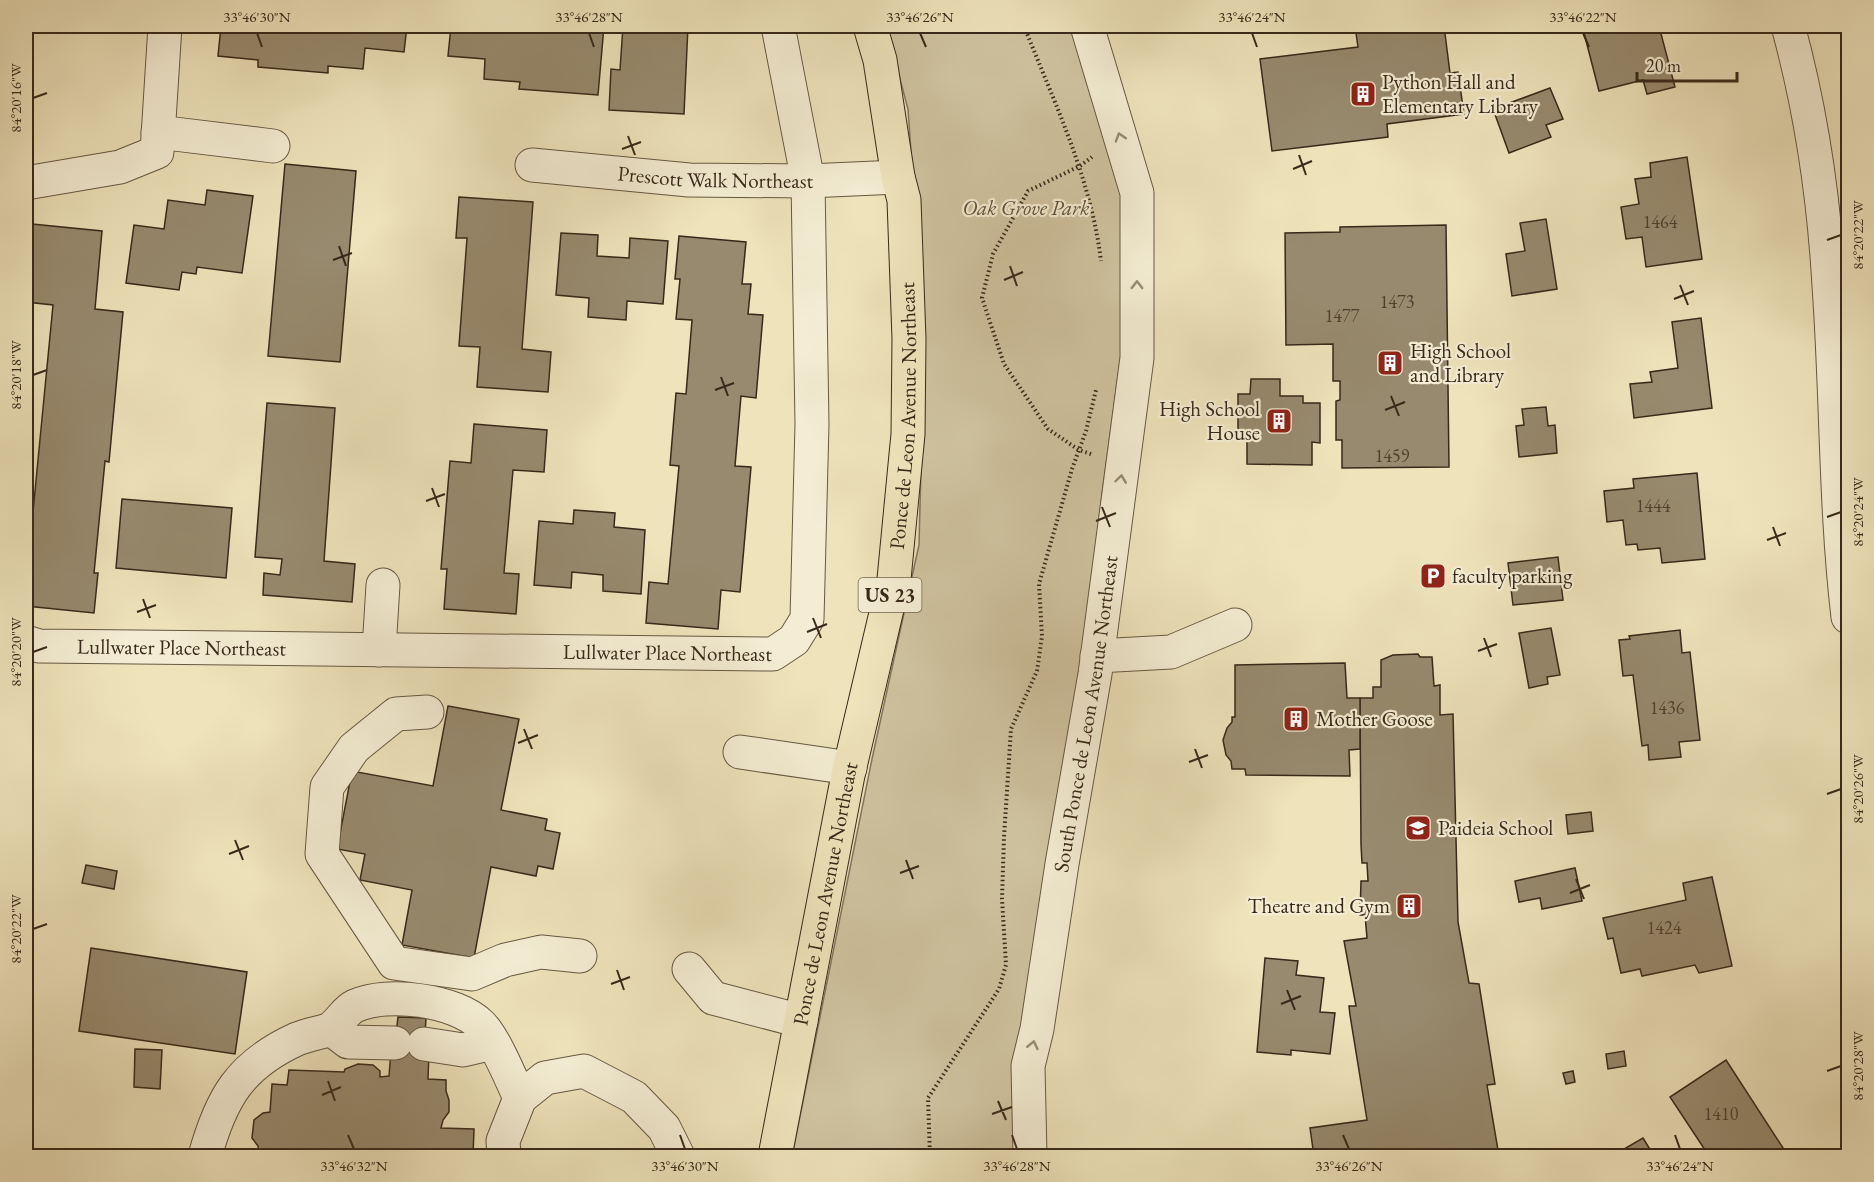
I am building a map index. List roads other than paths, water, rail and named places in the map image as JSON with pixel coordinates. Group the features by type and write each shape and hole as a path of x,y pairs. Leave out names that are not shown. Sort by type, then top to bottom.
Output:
{"highway":[{"name":"Ponce de Leon Avenue Northeast","path":"775,1156 850,768 894,579 908,434 909,339 904,201 879,60 870,26"}],"street":[{"path":"26,183 120,167 157,152 165,26"},
{"name":"Lullwater Place Northeast","path":"26,642 39,646 773,654 794,640 807,619 812,424 807,181 778,26"},
{"name":"South Ponce de Leon Avenue Northeast","path":"1030,1156 1028,1066 1037,1029 1096,656 1137,358 1137,193 1087,26"},
{"path":"1788,26 1803,81 1825,228 1837,479 1848,617"},
{"path":"158,132 273,146"},
{"name":"Prescott Walk Northeast","path":"532,165 689,180 807,181 898,177"},
{"path":"379,650 383,585"},
{"path":"1096,656 1171,652 1235,625"},
{"path":"427,712 396,714 354,748 327,787 322,854 394,963 472,974 505,960 541,952 580,956"},
{"path":"740,752 850,768"},
{"path":"689,969 713,998 801,1021"},
{"path":"205,1156 213,1129 230,1093 249,1068 273,1051 299,1038 331,1029 353,1006 397,998 461,1011 482,1026 520,1098"},
{"path":"331,1029 348,1042 410,1044 463,1050 493,1043"},
{"path":"504,1156 503,1141 520,1098 545,1078 584,1071 634,1097 664,1128 678,1156"}],"place":[{"name":"Python Hall and Elementary Library","path":"1363,94"},
{"name":"High School and Library","path":"1390,363"},
{"name":"High School House","path":"1279,421"},
{"name":"faculty parking","path":"1433,576"},
{"name":"Mother Goose","path":"1296,719"},
{"name":"Paideia School","path":"1418,828"},
{"name":"Theatre and Gym","path":"1409,906"}],"park label":[{"name":"Oak Grove Park","path":"1026,208"}]}
